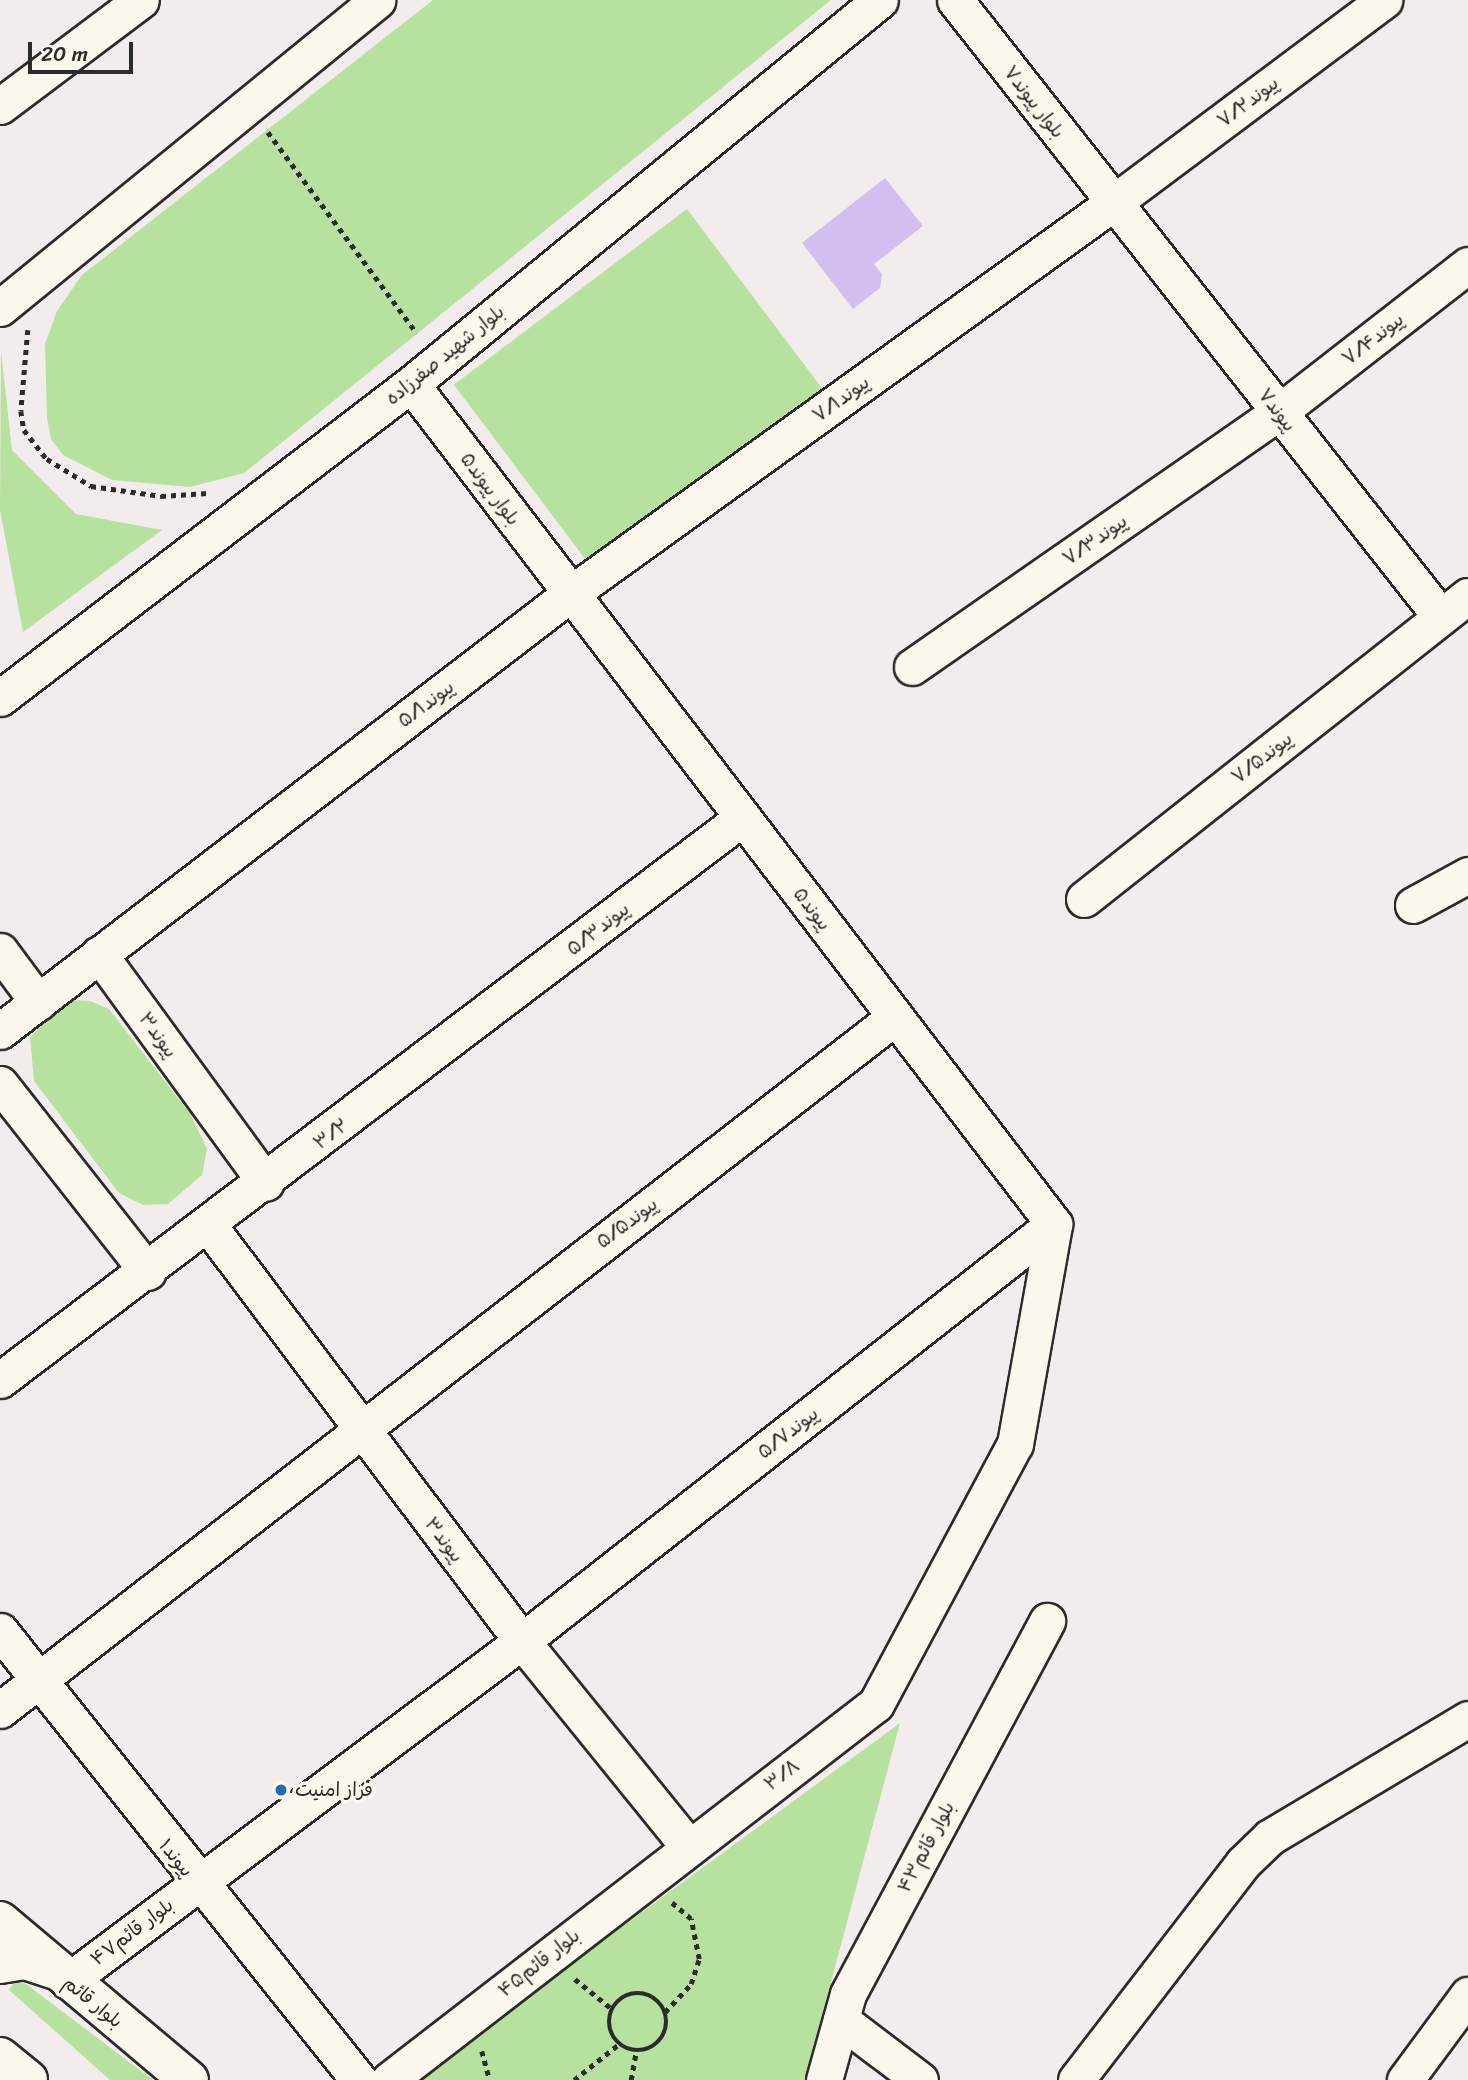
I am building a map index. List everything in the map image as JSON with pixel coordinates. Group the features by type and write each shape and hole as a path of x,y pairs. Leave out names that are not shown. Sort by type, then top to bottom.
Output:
{"main road":[{"name":"بلوار قائم","path":"0,1921 189,2080"},
{"path":"0,1964 25,1961 61,1975"}],"street":[{"path":"0,106 141,0"},
{"path":"15,314 251,102 377,0"},
{"name":"بلوار شهید صفرزاده","path":"0,698 411,384 880,0"},
{"name":"بلوار پیوند۷","path":"955,0 1113,203"},
{"name":"پیوند۷/۲","path":"1113,203 1384,0"},
{"name":"پیوند۷","path":"1113,203 1441,617"},
{"name":"پیوند۷/۱","path":"570,594 1113,203"},
{"name":"پیوند۷/۴","path":"1279,412 1468,265"},
{"name":"بلوار پیوند۵","path":"411,384 570,594"},
{"name":"پیوند۷/۳","path":"912,667 1279,412"},
{"name":"پیوند۵/۱","path":"0,1031 570,594"},
{"name":"پیوند۵","path":"570,594 1054,1224"},
{"name":"پیوند۷/۵","path":"1084,899 1468,596"},
{"name":"پیوند۵/۳","path":"453,1041 742,818"},
{"path":"1413,905 1468,875"},
{"path":"0,951 38,1002"},
{"name":"پیوند۳","path":"99,954 266,1183"},
{"name":"پیوند۵/۵","path":"0,1710 37,1684 359,1429 895,1017"},
{"name":"۳/۲","path":"0,1380 148,1272 453,1041"},
{"path":"0,1084 148,1272"},
{"name":"پیوند۵/۷","path":"197,1884 522,1641 1054,1224"},
{"name":"۳/۸","path":"688,1846 876,1704 1015,1444 1054,1224"},
{"name":"پیوند۳","path":"209,1226 359,1429 522,1641 688,1846"},
{"name":"بلوار قائم۴۳","path":"824,2080 848,1994 1047,1621"},
{"name":"پیوند۱","path":"0,1631 37,1684 359,2080"},
{"path":"1076,2080 1243,1863 1270,1838 1468,1719"},
{"name":"بلوار قائم۴۵","path":"389,2080 688,1846"},
{"name":"بلوار قائم۴۷","path":"61,1975 197,1884"},
{"path":"1405,2080 1468,1995"},
{"path":"841,2020 920,2080"}],"path":[{"path":"251,102 440,360"},
{"path":"15,314 24,430 47,459 91,486 161,496 271,492"},
{"path":"665,2012 644,1994 626,1996 612,2009 610,2028 618,2044 636,2052 661,2040 665,2012 691,1984 699,1959 691,1919 669,1900"},
{"path":"571,1976 612,2009"},
{"path":"574,2080 618,2044"},
{"path":"480,2046 490,2080"},
{"path":"631,2080 636,2052"}],"green space":[{"path":"433,0 831,0 244,473 190,487 112,480 63,455 51,439 47,418 45,344 57,311 82,275"},
{"path":"687,209 827,394 593,570 454,385"},
{"path":"1,351 12,450 76,514 162,530 23,632 0,510"},
{"path":"67,1000 90,1001 109,1009 191,1115 207,1149 202,1175 168,1204 143,1205 119,1193 34,1081 30,1037"},
{"path":"900,1723 805,2080 413,2080"},
{"path":"16,1980 26,1984 153,2080 110,2080 9,1990"}],"building":[{"path":"885,178 923,226 874,264 882,274 880,288 853,309 802,243"}],"place":[{"name":"فراز امنیت","path":"281,1790"}]}
